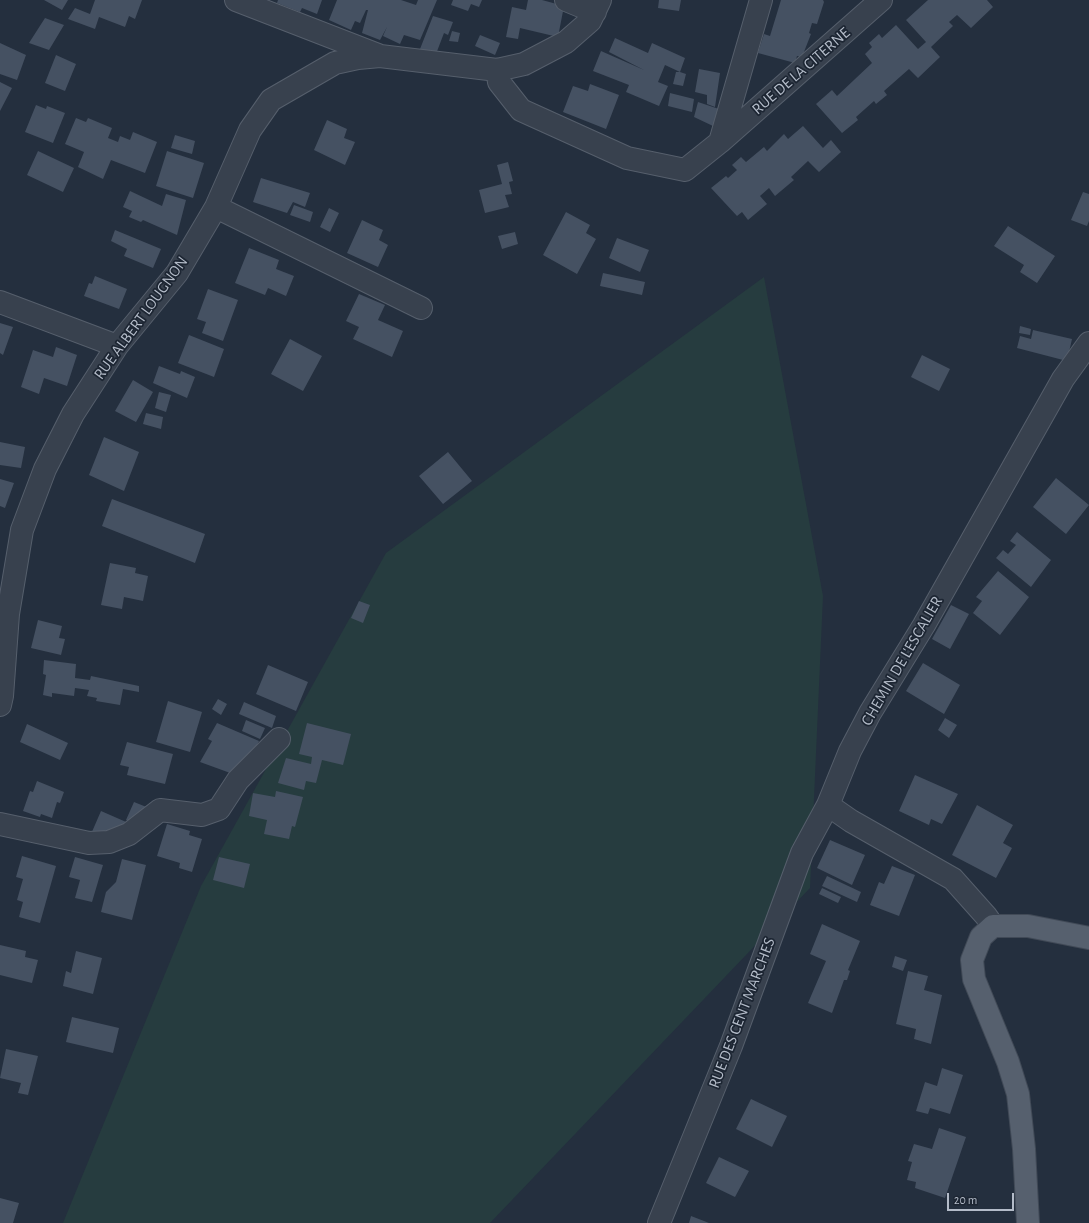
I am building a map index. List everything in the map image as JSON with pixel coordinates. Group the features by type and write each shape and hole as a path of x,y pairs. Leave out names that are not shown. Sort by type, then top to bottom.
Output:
{"main road":[{"path":"1028,1223 1025,1155 1018,1094 1008,1062 974,979 972,960 981,937 993,926 1028,926 1089,938"}],"street":[{"path":"236,0 380,56"},
{"path":"566,0 598,6"},
{"name":"RUE DE LA CITERNE","path":"720,142 762,0"},
{"name":"RUE DE LA CITERNE","path":"497,70 499,82 521,110 627,158 685,170 720,142 881,0"},
{"name":"RUE ALBERT LOUGNON","path":"0,705 2,696 8,614 22,530 45,469 73,414 117,346 178,272 216,207 250,130 271,100 335,63 358,58 380,56 497,70 524,64 566,42 590,21 598,6"},
{"path":"216,207 421,308"},
{"path":"0,302 117,346"},
{"name":"CHEMIN DE L'ESCALIER","path":"828,805 850,751 870,712 924,625 1063,379 1089,343"},
{"path":"0,824 89,843 109,842 129,834 160,810 202,815 219,809 238,780 279,738"},
{"path":"828,805 851,821 953,879 993,926"},
{"name":"RUE DES CENT MARCHES","path":"659,1223 731,1046 802,853 828,805"}],"green space":[{"path":"764,277 823,596 810,888 490,1223 63,1223 201,886 386,553"}],"building":[{"path":"44,0 68,0 62,10"},
{"path":"95,0 142,0 135,19 129,16 125,27 99,17 95,29 68,19 75,8 90,14"},
{"path":"278,0 322,0 317,14 302,8 300,12 277,3"},
{"path":"337,0 401,0 416,5 418,0 437,0 420,40 404,35 400,44 383,36 387,27 380,40 362,33 368,10 366,10 360,23 355,21 351,30 329,20"},
{"path":"453,0 482,0 479,7 471,4 468,11 451,5"},
{"path":"528,0 542,0 564,6 558,37 520,28 518,39 506,37 512,7 526,10"},
{"path":"659,0 681,0 679,11 658,8"},
{"path":"781,0 823,0 824,2 817,24 812,23 809,33 811,34 802,57 797,56 795,63 758,53 764,34 770,36"},
{"path":"928,0 987,0 993,7 971,28 957,15 949,22 953,26 931,47 940,57 918,78 909,69 884,91 887,95 876,104 874,101 856,117 858,120 842,133 816,104 832,90 837,96 872,63 865,54 872,47 869,43 879,34 882,38 896,25 918,49 926,42 906,20"},
{"path":"433,16 453,22 448,35 444,33 436,54 420,49"},
{"path":"45,18 64,25 49,50 29,43"},
{"path":"452,31 460,33 458,42 449,41"},
{"path":"480,35 500,43 495,55 475,46"},
{"path":"615,38 648,53 652,43 685,58 680,72 665,65 658,82 668,86 659,106 626,92 629,85 593,71 601,51 644,70 609,52"},
{"path":"0,43 26,55 17,80 0,74"},
{"path":"56,55 76,64 65,91 45,83"},
{"path":"699,69 720,73 715,107 707,104 707,95 695,92"},
{"path":"676,72 686,74 683,86 673,84"},
{"path":"0,82 12,88 0,111"},
{"path":"590,84 619,95 606,129 563,112 573,86 588,91"},
{"path":"670,93 694,99 692,112 668,106"},
{"path":"698,102 719,109 713,126 694,117"},
{"path":"36,105 46,109 47,106 65,113 53,143 25,132"},
{"path":"76,118 86,122 88,118 112,128 108,138 118,142 120,136 130,140 133,132 157,142 145,173 111,160 103,179 78,167 84,152 65,144"},
{"path":"327,120 347,129 344,138 355,142 345,165 314,150"},
{"path":"803,126 823,148 831,140 841,152 819,172 808,161 791,177 794,180 775,196 769,188 760,196 767,204 748,220 742,212 737,216 711,188 726,176 728,178 737,170 732,165 741,157 746,162 764,147 767,151 784,134 788,139"},
{"path":"175,135 195,141 192,154 171,148"},
{"path":"38,151 74,168 63,192 27,175"},
{"path":"167,151 204,163 193,198 156,186"},
{"path":"508,162 513,181 509,182 512,194 505,195 509,207 485,213 479,190 502,184 497,165"},
{"path":"261,178 310,193 305,207 293,202 287,213 253,202"},
{"path":"130,191 162,206 166,194 186,200 177,235 143,220 141,222 129,217 132,211 123,207"},
{"path":"1083,192 1089,194 1089,221 1087,226 1071,220"},
{"path":"294,205 313,212 310,222 290,215"},
{"path":"329,208 339,213 330,232 320,227"},
{"path":"566,212 590,225 586,233 596,239 577,274 543,255"},
{"path":"362,220 383,230 379,240 388,245 378,267 347,253"},
{"path":"1008,226 1055,256 1037,283 1020,272 1024,265 994,246"},
{"path":"115,230 161,249 153,268 124,256 127,249 111,241"},
{"path":"515,232 518,244 502,249 498,236"},
{"path":"617,238 649,250 640,272 609,258"},
{"path":"249,248 279,260 276,269 294,276 286,296 268,288 265,295 235,283"},
{"path":"603,273 645,282 642,295 600,286"},
{"path":"95,276 127,289 119,309 84,296 89,283 92,284"},
{"path":"208,289 238,300 223,341 202,333 206,322 197,319"},
{"path":"359,294 385,305 378,320 403,331 392,357 353,339 359,327 346,321"},
{"path":"0,323 13,327 3,355 0,353"},
{"path":"1020,326 1031,329 1030,335 1019,333"},
{"path":"1033,330 1072,339 1067,361 1017,348 1020,336 1031,339"},
{"path":"189,335 224,349 214,377 178,363"},
{"path":"290,339 322,356 303,391 271,374"},
{"path":"56,347 77,355 67,386 44,378 39,394 21,387 33,350 53,357"},
{"path":"922,355 950,369 939,391 911,377"},
{"path":"159,366 180,374 181,371 195,377 187,398 153,383"},
{"path":"133,380 153,392 136,422 115,411"},
{"path":"159,392 171,395 166,412 155,408"},
{"path":"146,413 163,417 161,429 143,424"},
{"path":"104,437 139,452 124,491 89,475"},
{"path":"0,442 25,447 21,468 0,465"},
{"path":"448,452 472,481 443,504 419,476"},
{"path":"1056,478 1089,505 1066,534 1033,507"},
{"path":"0,479 14,483 5,508 0,506"},
{"path":"112,499 205,534 195,563 102,526"},
{"path":"1017,532 1051,560 1031,587 996,558 1003,550 1008,554 1016,545 1010,541"},
{"path":"110,563 136,568 135,573 148,576 143,601 124,597 122,609 101,605"},
{"path":"998,571 1029,597 1000,635 973,613 982,601 976,597"},
{"path":"359,601 370,605 363,623 351,618"},
{"path":"951,605 969,614 950,649 932,639"},
{"path":"38,620 62,626 59,638 65,639 61,655 31,648"},
{"path":"44,660 76,664 75,678 90,680 91,676 139,686 139,692 123,689 120,705 96,701 97,698 87,696 89,690 75,688 74,696 52,693 52,697 43,695 46,675 43,674"},
{"path":"923,663 960,685 944,714 906,691"},
{"path":"268,665 308,682 296,711 256,694"},
{"path":"218,699 227,704 221,715 212,709"},
{"path":"168,701 202,712 190,752 156,742"},
{"path":"244,702 276,716 272,728 239,714"},
{"path":"945,718 957,725 949,738 938,730"},
{"path":"246,720 265,728 260,739 242,731"},
{"path":"217,723 259,741 243,773 233,774 200,762 212,741 208,739"},
{"path":"307,723 351,734 343,765 322,760 316,783 306,781 304,790 278,783 286,758 311,764 312,757 299,754"},
{"path":"27,724 68,743 60,760 20,742"},
{"path":"127,742 173,754 165,784 127,775 129,767 120,765"},
{"path":"915,775 958,794 942,824 931,819 929,825 899,811"},
{"path":"37,781 64,792 60,803 57,802 52,818 41,814 40,817 23,811 30,791 33,792"},
{"path":"276,791 303,797 295,827 292,826 289,839 264,834 267,820 249,816 253,793 275,797"},
{"path":"134,802 149,808 141,827 126,820"},
{"path":"977,805 1013,825 1003,843 1012,848 996,878 952,855"},
{"path":"101,811 133,825 88,841"},
{"path":"167,824 190,831 189,835 202,839 192,872 179,868 180,863 157,856"},
{"path":"830,840 865,855 852,885 817,868"},
{"path":"22,856 56,866 40,923 19,917 23,902 17,900 23,879 16,877"},
{"path":"75,857 103,865 92,902 75,898 80,880 69,877"},
{"path":"219,857 250,864 244,888 213,880"},
{"path":"122,859 146,865 132,920 101,912 106,892 116,882"},
{"path":"892,866 915,875 899,916 870,905 879,882 884,884"},
{"path":"827,876 861,892 857,902 822,886"},
{"path":"822,888 841,897 838,903 819,894"},
{"path":"822,924 860,941 848,970 850,971 847,980 844,980 832,1013 808,1003 826,961 810,954"},
{"path":"0,945 26,951 25,957 38,960 32,983 0,975"},
{"path":"76,951 102,958 93,994 63,986 66,971 71,973"},
{"path":"895,956 907,960 903,971 892,967"},
{"path":"908,971 928,976 924,990 942,995 931,1044 914,1039 916,1029 896,1024"},
{"path":"72,1017 119,1028 113,1053 66,1042"},
{"path":"6,1049 38,1056 28,1095 18,1093 21,1083 0,1078"},
{"path":"942,1068 963,1075 950,1114 930,1108 928,1114 916,1111 925,1082 937,1086"},
{"path":"751,1099 787,1116 772,1147 736,1129"},
{"path":"939,1128 966,1137 945,1198 915,1188 916,1182 907,1180 912,1162 908,1161 914,1144 932,1149"},
{"path":"719,1157 749,1171 735,1197 706,1183"},
{"path":"0,1198 19,1203 13,1223 0,1223"},
{"path":"691,1216 704,1221 709,1223 689,1223"}]}
